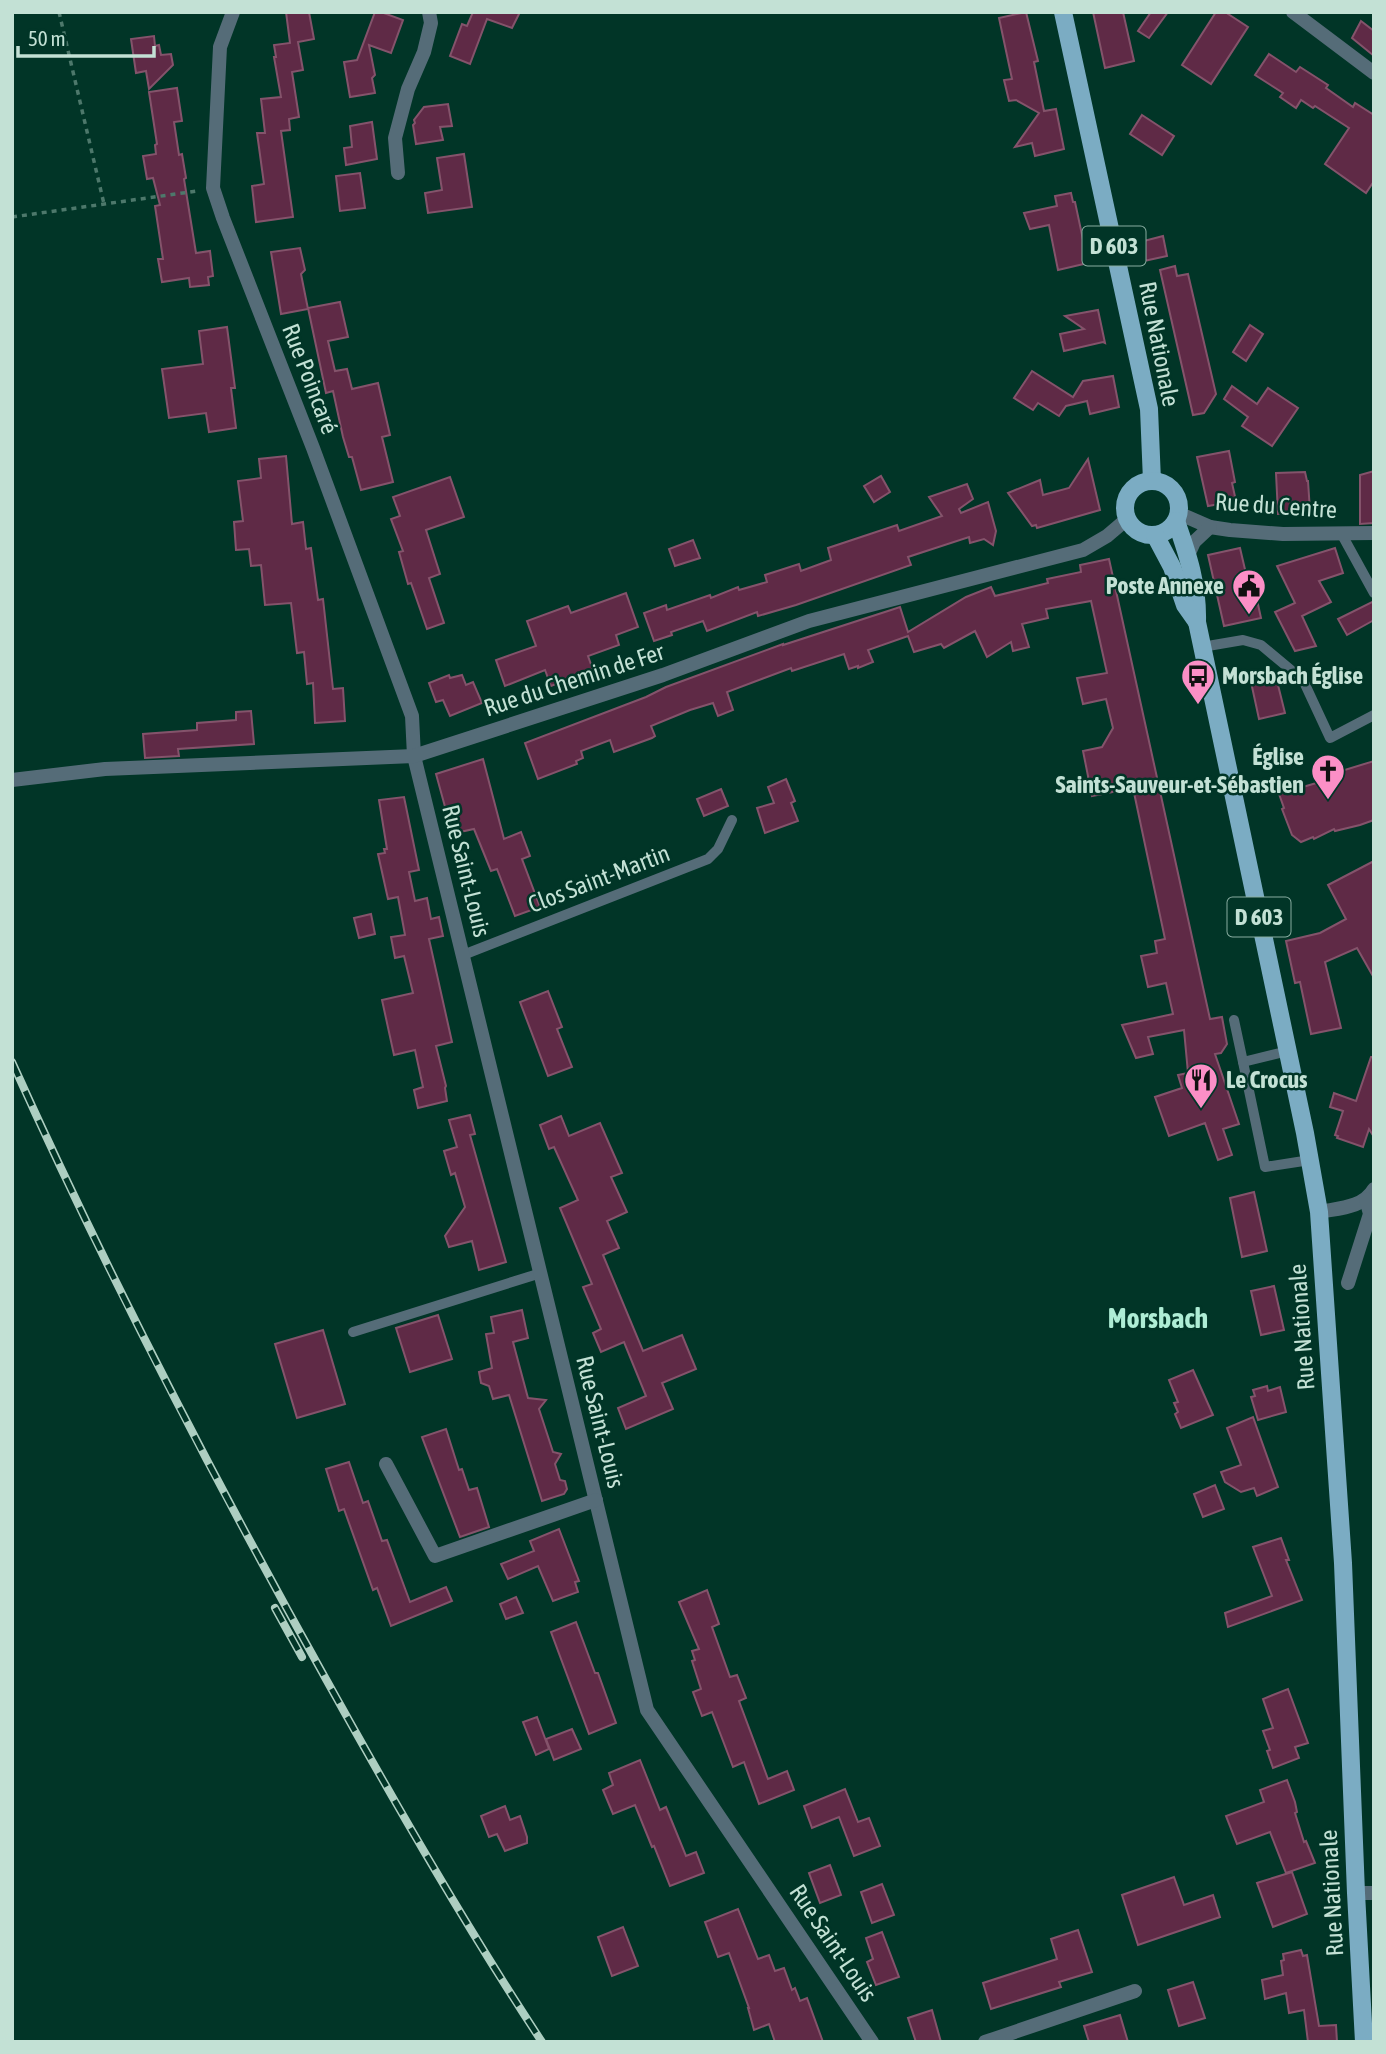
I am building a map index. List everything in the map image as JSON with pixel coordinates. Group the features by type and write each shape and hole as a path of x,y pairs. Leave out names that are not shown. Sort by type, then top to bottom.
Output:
{"main road":[{"name":"Rue Nationale","path":"1063,12 1149,409 1152,481"},
{"path":"1143,483 1160,483 1177,498 1177,517 1164,533 1146,535 1138,532 1127,519 1125,510 1129,493 1143,483"},
{"name":"Rue Nationale","path":"1177,517 1198,599 1197,622 1320,1212 1365,1893 1364,2042"},
{"name":"Rue Nationale","path":"1156,535 1172,567 1185,605 1197,622"}],"street":[{"name":"Rue Poincaré","path":"233,12 220,47 213,188 412,716 414,756"},
{"path":"398,173 395,138 408,89 424,51 431,23 429,12"},
{"path":"1293,12 1374,73"},
{"name":"Rue du Centre","path":"1177,517 1210,527 1283,534 1374,533"},
{"name":"Rue du Chemin de Fer","path":"12,780 105,769 414,756 663,676 809,621 1083,551 1127,519"},
{"path":"1188,555 1194,542 1210,527"},
{"name":"Rue Saint-Louis","path":"414,756 647,1710 872,2042"},
{"path":"1320,1212 1359,1204 1370,1194"},
{"path":"1348,1283 1370,1214 1370,1194"},
{"path":"386,1465 435,1556 596,1500"},
{"path":"985,2042 1135,1991"}],"lane":[{"path":"1341,533 1374,593"},
{"path":"1202,647 1244,640 1261,645 1303,680 1330,738 1374,715"},
{"name":"Clos Saint-Martin","path":"463,955 708,859 718,849 732,820"},
{"path":"1234,1020 1265,1167 1310,1160"},
{"path":"1243,1062 1288,1051"},
{"path":"353,1332 541,1273"}],"path":[{"path":"59,12 104,204"},
{"path":"12,217 213,188"}],"building":[{"path":"286,12 309,12 314,39 298,42 303,70 292,72 299,117 289,119 290,130 281,131 293,217 256,222 252,186 264,184 257,133 265,133 261,99 281,97 274,45 290,43"},
{"path":"375,12 403,20 391,53 369,45 375,75 372,78 375,93 350,97 344,62 357,60"},
{"path":"473,12 520,12 512,28 487,19 470,64 450,56 462,24 467,26"},
{"path":"1026,12 1038,61 1034,62 1044,111 1056,109 1064,149 1035,156 1032,143 1015,147 1039,113 1016,100 1009,101 1004,80 1012,79 999,18"},
{"path":"1093,12 1123,12 1134,61 1105,68"},
{"path":"1151,12 1168,12 1149,38 1138,31"},
{"path":"1216,12 1225,12 1248,27 1211,84 1182,65"},
{"path":"1361,21 1374,31 1374,56 1352,38"},
{"path":"154,36 155,46 159,45 161,55 171,54 173,65 149,89 146,71 136,73 131,39"},
{"path":"1269,54 1296,72 1300,67 1328,85 1326,88 1353,107 1355,103 1374,115 1374,181 1366,193 1325,164 1349,128 1301,100 1296,108 1280,97 1283,93 1255,75"},
{"path":"177,88 182,121 174,122 179,155 182,154 196,253 210,251 213,276 208,277 209,285 190,287 189,278 162,282 158,259 163,259 155,206 160,205 153,178 147,179 143,156 156,154 157,144 149,92"},
{"path":"448,104 452,126 440,127 443,140 416,144 414,120 424,107"},
{"path":"1142,115 1174,136 1162,155 1130,134"},
{"path":"372,122 377,159 346,165 344,148 352,147 350,126"},
{"path":"464,154 472,207 428,213 425,193 442,190 437,158"},
{"path":"360,173 365,208 340,211 336,176"},
{"path":"1071,193 1088,263 1058,270 1049,225 1030,229 1024,213 1057,206 1055,196"},
{"path":"1163,236 1167,256 1144,261 1140,242"},
{"path":"300,248 305,270 301,274 308,309 281,314 271,252"},
{"path":"1175,266 1177,276 1188,274 1216,394 1204,413 1193,415 1160,270"},
{"path":"340,302 348,337 328,341 335,371 347,369 352,389 378,383 390,435 382,437 393,482 361,490 343,437 333,391 326,393 308,308"},
{"path":"1098,310 1105,343 1064,351 1060,334 1084,329 1065,316"},
{"path":"1250,325 1263,334 1246,361 1233,352"},
{"path":"227,327 235,388 231,388 236,428 209,432 206,413 169,418 162,369 203,364 199,331"},
{"path":"1032,371 1073,397 1083,381 1113,376 1119,407 1090,414 1087,401 1066,406 1059,416 1038,403 1033,410 1014,398"},
{"path":"1232,386 1257,404 1268,388 1298,408 1272,446 1242,426 1248,417 1224,399"},
{"path":"1229,451 1236,501 1208,506 1197,457"},
{"path":"286,456 292,524 303,522 306,549 311,548 318,600 323,599 333,689 343,688 345,721 315,723 313,683 307,684 304,652 297,653 291,603 265,605 261,565 251,566 249,549 236,550 234,522 243,521 238,481 261,478 259,459"},
{"path":"1088,459 1100,510 1037,528 1036,525 1032,526 1008,493 1040,480 1043,495 1069,488"},
{"path":"1374,471 1374,523 1360,524 1360,475"},
{"path":"1305,472 1310,511 1278,514 1276,473"},
{"path":"881,476 890,492 874,502 864,486"},
{"path":"450,477 464,517 426,530 440,574 429,578 444,623 427,629 411,583 408,584 399,552 403,551 391,519 400,516 393,497"},
{"path":"967,484 973,499 959,509 961,513 988,502 996,531 993,545 984,539 970,543 969,537 908,557 911,565 796,605 758,616 757,612 707,631 703,621 654,641 644,613 666,605 667,610 710,595 711,598 738,587 739,590 767,582 765,575 799,564 801,571 831,560 828,548 897,525 899,531 942,516 929,497"},
{"path":"693,540 700,558 675,566 669,549"},
{"path":"1240,548 1247,578 1252,577 1261,618 1224,626 1208,555"},
{"path":"1335,548 1343,573 1319,581 1331,602 1302,616 1316,646 1295,651 1275,612 1295,603 1277,566"},
{"path":"1109,559 1210,1019 1222,1017 1227,1044 1221,1053 1215,1054 1239,1124 1223,1129 1232,1155 1218,1160 1205,1123 1169,1136 1155,1097 1182,1088 1178,1075 1188,1073 1184,1030 1148,1037 1153,1054 1136,1058 1122,1025 1173,1014 1166,983 1148,987 1141,956 1157,953 1155,941 1165,939 1133,788 1092,796 1083,751 1102,747 1113,728 1106,699 1083,704 1077,678 1107,673 1091,601 1046,609 1048,618 1022,624 1029,647 1013,651 1011,642 987,657 975,631 944,648 941,644 914,652 908,636 868,650 873,662 858,668 849,669 844,654 792,671 791,668 727,692 733,710 718,716 713,703 690,710 651,726 655,736 652,738 614,752 610,740 581,751 583,758 576,761 577,764 538,779 525,743 783,644 900,607 908,632 966,597 991,587 995,596 1048,583 1047,579 1081,572 1080,565"},
{"path":"626,593 638,627 616,635 619,645 588,656 593,670 551,686 545,670 505,686 496,660 536,646 527,621 568,606 571,613"},
{"path":"1374,601 1374,620 1347,635 1338,619"},
{"path":"449,675 450,678 462,675 466,685 473,682 482,703 450,716 443,700 436,702 429,683"},
{"path":"1276,677 1285,713 1259,719 1251,682"},
{"path":"251,711 254,744 178,749 179,756 145,758 143,734 197,730 197,723 236,720 236,712"},
{"path":"483,759 504,839 521,832 530,856 522,859 540,907 515,916 497,869 491,871 474,829 460,832 456,811 447,814 436,774"},
{"name":"Église Saints-Sauveur-et-Sébastien","path":"1374,761 1374,820 1335,831 1334,829 1301,842 1292,835 1279,794 1337,777 1338,772"},
{"path":"786,779 795,801 791,803 798,821 765,833 757,808 774,803 768,787"},
{"path":"721,789 728,806 704,816 697,799"},
{"path":"404,797 419,870 409,872 415,901 427,898 431,919 439,917 443,936 429,939 452,1042 436,1046 447,1101 418,1108 414,1090 423,1087 415,1050 394,1055 382,1000 413,993 404,956 395,958 391,937 405,935 398,897 388,899 378,854 385,853 384,849 387,849 379,800"},
{"path":"1374,861 1374,978 1357,948 1325,962 1341,1028 1311,1034 1300,982 1295,983 1286,941 1320,933 1346,919 1328,885"},
{"path":"371,914 375,934 359,938 354,918"},
{"path":"548,991 562,1027 557,1029 572,1067 548,1076 520,1002"},
{"path":"1371,1057 1374,1057 1374,1137 1369,1129 1363,1147 1337,1138 1335,1135 1343,1111 1330,1107 1334,1093 1356,1101"},
{"path":"470,1115 475,1134 470,1135 506,1262 479,1270 472,1241 449,1247 445,1236 465,1207 455,1173 451,1175 444,1151 457,1147 449,1120"},
{"path":"561,1116 569,1136 600,1123 622,1173 611,1177 627,1212 607,1221 619,1248 603,1255 643,1351 682,1335 696,1369 662,1383 673,1409 626,1429 618,1408 646,1396 624,1342 601,1352 593,1333 601,1329 583,1287 592,1284 560,1208 578,1200 554,1147 549,1149 540,1125"},
{"path":"1254,1192 1267,1251 1242,1257 1230,1198"},
{"path":"1274,1286 1284,1330 1261,1335 1251,1291"},
{"path":"522,1310 528,1338 513,1342 528,1398 546,1400 539,1409 553,1452 561,1454 555,1464 560,1480 565,1481 567,1489 564,1494 542,1501 509,1395 493,1399 489,1386 481,1383 479,1372 492,1368 486,1334 494,1333 491,1317"},
{"path":"438,1315 452,1359 410,1372 396,1328"},
{"path":"323,1330 345,1404 297,1418 275,1344"},
{"path":"1193,1370 1213,1415 1181,1428 1175,1414 1178,1412 1174,1403 1178,1402 1169,1380"},
{"path":"1267,1386 1268,1391 1280,1387 1286,1412 1258,1420 1251,1397 1255,1396 1253,1390"},
{"path":"1253,1417 1278,1487 1257,1496 1254,1488 1241,1492 1225,1482 1221,1472 1241,1465 1227,1428"},
{"path":"446,1429 459,1470 462,1469 469,1490 477,1488 489,1527 460,1537 422,1437"},
{"path":"349,1462 363,1503 368,1501 382,1541 387,1540 410,1602 446,1587 452,1601 391,1626 377,1588 373,1590 344,1509 339,1511 326,1469"},
{"path":"1215,1485 1224,1509 1203,1517 1194,1494"},
{"path":"559,1529 579,1581 575,1582 578,1592 553,1601 538,1566 508,1579 501,1564 534,1551 530,1541"},
{"path":"1281,1538 1289,1560 1286,1560 1302,1600 1228,1627 1225,1613 1272,1596 1253,1547"},
{"path":"707,1590 719,1624 712,1627 730,1677 737,1675 746,1698 739,1701 768,1779 787,1771 794,1790 759,1804 744,1762 733,1767 712,1712 702,1716 693,1692 701,1689 692,1661 695,1660 692,1651 699,1649 679,1602"},
{"path":"516,1597 523,1613 506,1619 500,1604"},
{"path":"576,1622 616,1723 589,1734 551,1632"},
{"path":"1288,1689 1308,1743 1295,1747 1299,1758 1273,1768 1263,1731 1273,1728 1263,1699"},
{"path":"537,1717 549,1749 536,1755 523,1722"},
{"path":"572,1729 581,1749 554,1760 546,1739"},
{"path":"640,1760 660,1810 666,1807 686,1856 696,1852 704,1873 670,1886 635,1805 613,1814 603,1790 613,1785 609,1773"},
{"path":"1287,1780 1304,1842 1306,1841 1315,1863 1286,1873 1270,1832 1237,1844 1226,1816 1264,1802 1260,1790"},
{"path":"845,1789 858,1822 869,1818 880,1846 854,1856 839,1817 812,1828 804,1806"},
{"path":"505,1806 510,1820 520,1816 527,1843 505,1851 497,1834 489,1837 481,1816"},
{"path":"830,1865 841,1895 820,1903 809,1873"},
{"path":"1292,1872 1307,1914 1273,1927 1257,1883"},
{"path":"1174,1877 1184,1905 1213,1895 1220,1917 1138,1945 1122,1895"},
{"path":"882,1884 894,1915 872,1923 861,1892"},
{"path":"738,1909 758,1959 769,1955 775,1971 784,1968 792,1990 795,1988 800,2001 807,1998 823,2042 775,2042 769,2024 754,2030 729,1953 718,1957 705,1922"},
{"path":"623,1927 638,1966 612,1976 598,1937"},
{"path":"1078,1930 1092,1972 1059,1982 1061,1987 991,2009 983,1983 1057,1959 1051,1939"},
{"path":"882,1932 899,1977 876,1985 867,1962 873,1959 866,1938"},
{"path":"1301,1950 1303,1956 1307,1955 1319,2026 1336,2025 1337,2042 1308,2042 1304,2010 1289,2013 1286,1993 1265,1999 1262,1980 1283,1975 1283,1954"},
{"path":"1193,1982 1205,2018 1179,2026 1168,1990"},
{"path":"932,2010 941,2042 916,2042 908,2018"},
{"path":"1120,2015 1128,2042 1089,2042 1084,2026"}],"railway":[{"path":"12,1062 85,1219 243,1529 458,1909 542,2042"},
{"path":"275,1608 302,1657"}],"place":[{"name":"Poste Annexe","path":"1249,616"},
{"name":"Morsbach Église","path":"1198,706"},
{"name":"Église Saints-Sauveur-et-Sébastien","path":"1328,801"},
{"name":"Le Crocus","path":"1201,1110"}],"district":[{"name":"Morsbach","path":"1158,1318"}]}
